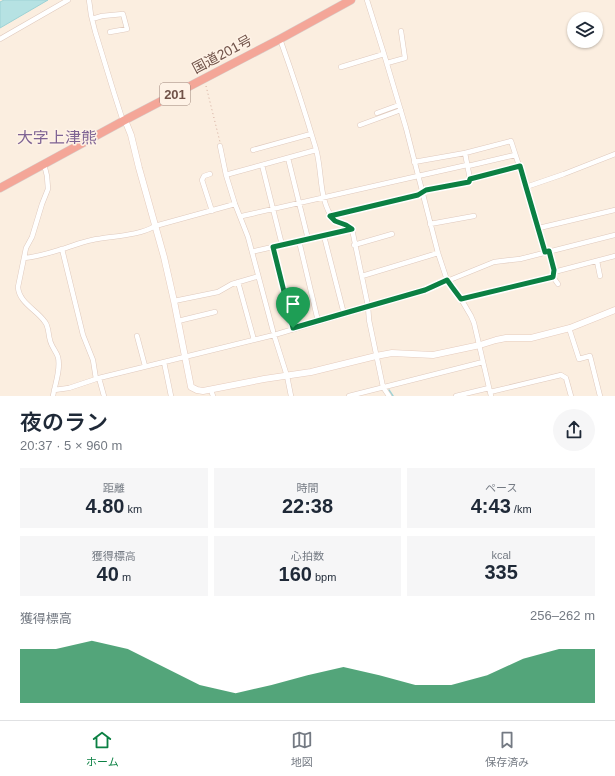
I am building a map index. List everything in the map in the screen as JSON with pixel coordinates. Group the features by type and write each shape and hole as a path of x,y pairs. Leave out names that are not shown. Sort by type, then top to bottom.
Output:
{"highway":[{"name":"国道201号","path":"0,188 351,0"}],"street":[{"path":"0,39 68,0"},
{"path":"89,0 92,19 114,93 122,118 125,120 131,135 174,302 191,387 196,390 212,393 264,379 311,372 392,353 433,355 506,338 531,338 569,328 615,310"},
{"path":"367,0 400,108 438,254 447,280 471,316 480,345 490,392"},
{"path":"92,19 102,16 123,14 127,29 110,32"},
{"path":"387,63 405,58 401,31"},
{"path":"280,39 316,150 320,180 330,216 335,221 352,229 354,245 368,306 369,320 376,356 383,387 389,396"},
{"path":"341,67 384,54"},
{"path":"377,114 400,108"},
{"path":"360,124 400,108"},
{"path":"252,150 311,134"},
{"path":"414,162 465,153 511,141 558,284"},
{"path":"220,146 226,175 235,204 248,237 273,333 287,376 291,396"},
{"path":"229,174 316,150"},
{"path":"465,153 470,179"},
{"path":"526,187 615,154"},
{"path":"242,216 515,155"},
{"path":"288,158 308,239"},
{"path":"44,164 48,189 32,237 26,248 18,279 18,291 19,295 25,302 47,324 50,340 58,357 57,375 53,396"},
{"path":"262,165 282,245"},
{"path":"330,216 422,193 426,190 469,182 470,179 520,166"},
{"path":"210,174 204,176 202,180 212,211"},
{"path":"24,258 47,254 90,240 150,230 155,226 235,204"},
{"path":"539,228 615,210"},
{"path":"430,224 474,216"},
{"path":"255,251 352,229"},
{"path":"354,245 392,234"},
{"path":"54,390 69,388 98,378 254,340 273,333 344,314 425,290 494,262 547,252 615,235"},
{"path":"324,236 344,314"},
{"path":"299,241 318,321"},
{"path":"273,247 293,328"},
{"path":"62,249 83,335 104,396"},
{"path":"362,276 438,254"},
{"path":"461,299 615,256"},
{"path":"596,261 600,276"},
{"path":"174,302 218,292 232,284 256,277"},
{"path":"238,282 254,340"},
{"path":"178,321 215,312"},
{"path":"569,328 578,359 590,356 600,396"},
{"path":"137,336 145,366"},
{"path":"164,362 171,396"},
{"path":"349,396 363,394 383,387 483,362"},
{"path":"456,396 490,392 561,375 566,378 571,396"}],"path":[{"path":"205,78 220,146"}],"water":[{"path":"4,0 48,0 0,28 0,2"}],"waterway":[{"path":"389,390 393,396"}],"district":[{"name":"大字上津熊","path":"57,137"}],"route":[{"path":"520,166 545,252 549,251 554,270 553,277 461,299 447,280 425,290 293,328 273,247 352,229 335,221 330,216 418,195 426,190 469,182 470,179 520,166"}]}
